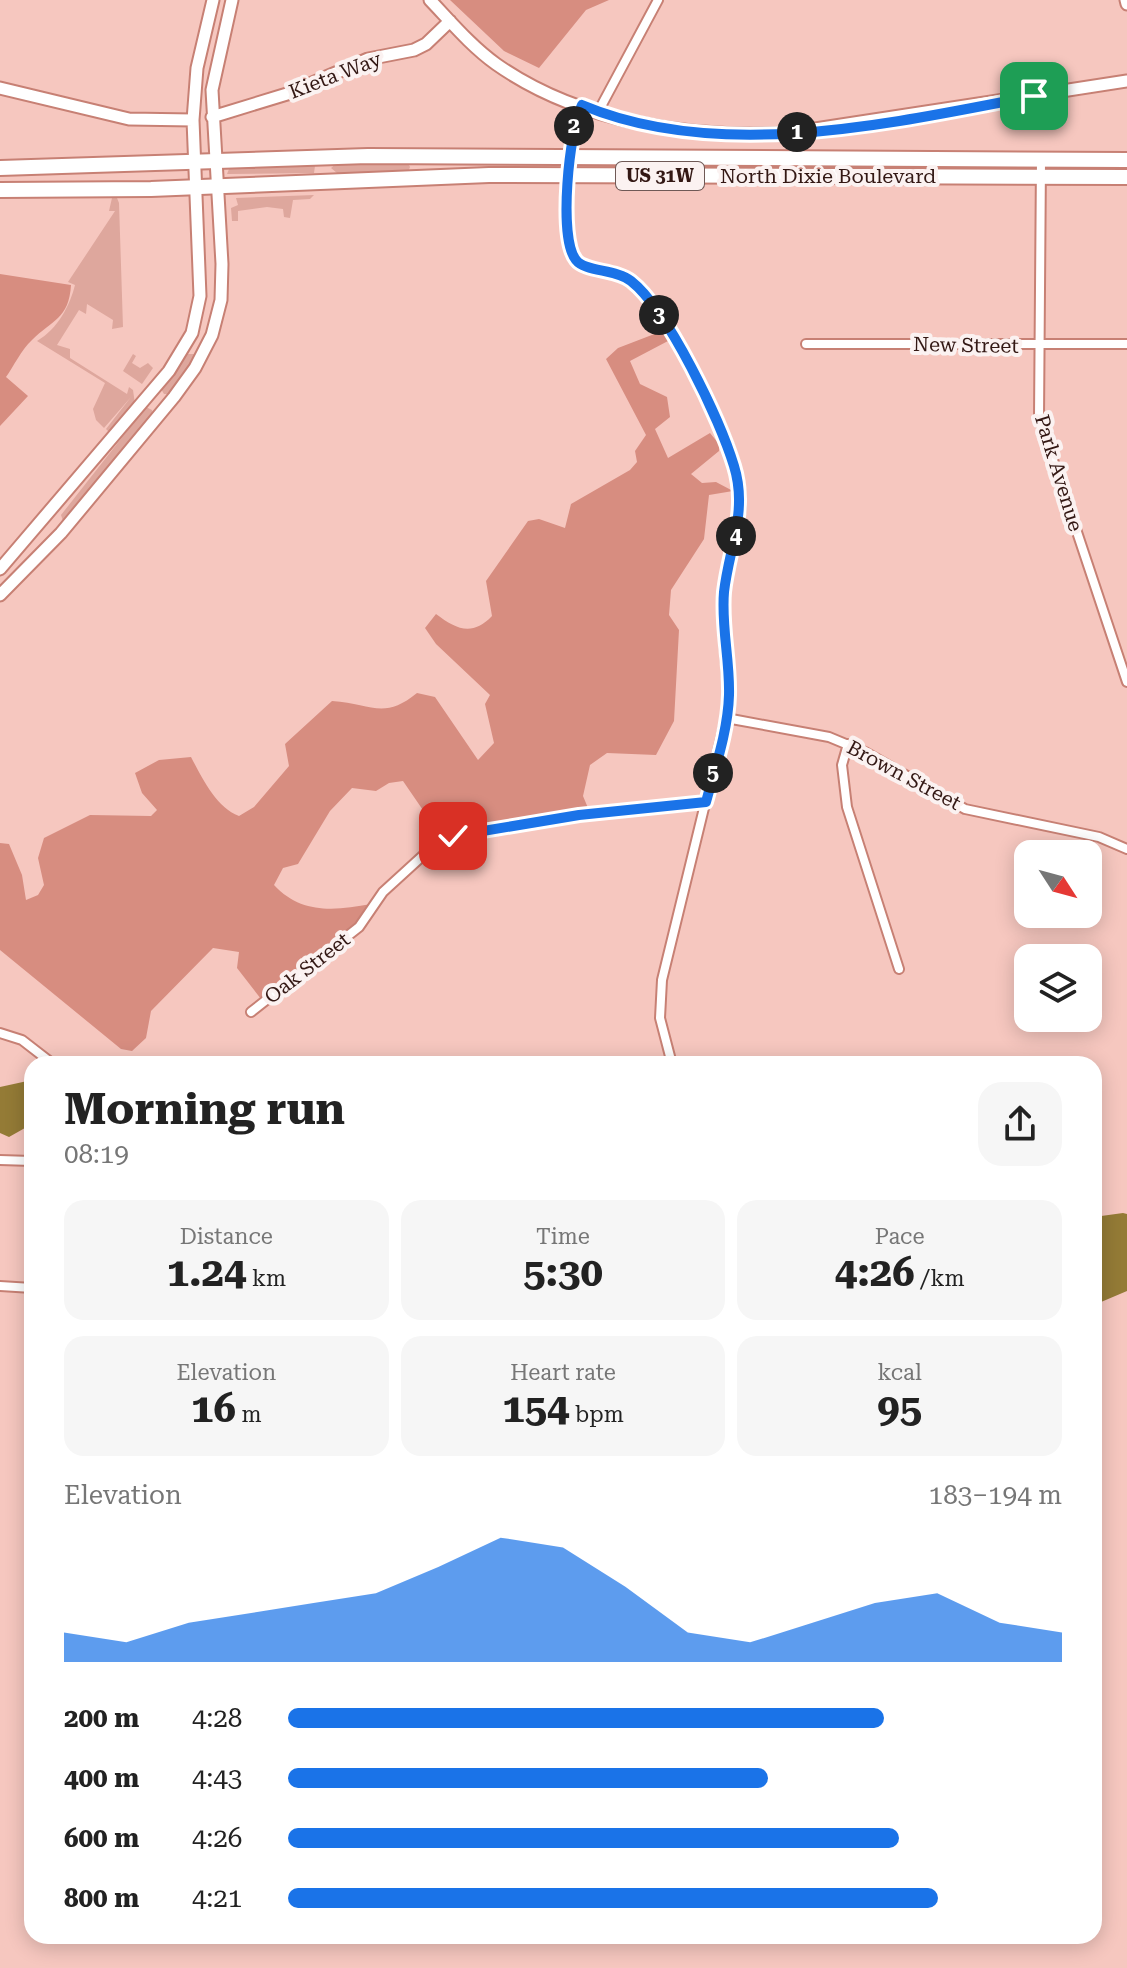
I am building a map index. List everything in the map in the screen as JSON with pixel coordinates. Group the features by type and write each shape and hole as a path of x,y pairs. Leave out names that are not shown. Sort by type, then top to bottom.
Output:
{"highway":[{"name":"North Dixie Boulevard","path":"194,162 353,156 1127,160"},
{"name":"US 31W","path":"0,168 194,162"},
{"name":"North Dixie Boulevard","path":"194,187 452,176 1127,177"},
{"name":"US 31W","path":"0,190 194,187"}],"main road":[{"path":"0,569 112,440 187,344 200,296 193,120 197,68 213,0"},
{"path":"0,595 61,533 174,397 201,357 216,324 222,288 212,90 232,0"},
{"path":"430,0 481,52 510,73 598,112 686,131 789,133 1127,81"},
{"name":"Kieta Way","path":"212,117 287,94 368,59 414,50 426,44 450,21"},
{"path":"0,88 129,119 193,120"}],"street":[{"path":"598,112 658,0"},
{"path":"582,105 573,128 568,177 571,249 575,260 585,266 620,275 640,289 698,379 735,468 741,501 723,611 729,693 726,718 662,980 660,1018 670,1056"},
{"name":"Park Avenue","path":"1041,160 1039,418 1127,682"},
{"name":"New Street","path":"806,344 1040,347 1127,344"},
{"name":"Brown Street","path":"726,718 817,734 848,744 965,809 1099,837 1127,849"},
{"path":"848,744 841,774 847,807 899,969"},
{"name":"Oak Street","path":"251,1012 359,927 383,892 440,840 579,815 706,802"},
{"path":"0,1033 22,1040 43,1056"},
{"path":"0,1160 24,1161"},
{"path":"0,1286 24,1288"}],"shaded area":[{"path":"450,0 609,0 586,10 539,68 504,51"},
{"path":"337,163 408,163 410,167 408,172 337,173 331,168"},
{"path":"315,166 314,173 227,174 229,169"},
{"path":"314,195 310,199 293,200 290,218 284,217 283,209 267,207 238,211 238,221 232,221 231,208 238,205 236,198"},
{"path":"112,198 117,198 119,203 123,327 112,329 113,320 87,304 86,314 79,310 57,345 70,349 70,358 127,394 129,387 133,390 135,404 110,433 106,429 131,397 104,428 96,420 93,409 105,383 37,341 51,330 66,308 75,285 68,282 115,211 109,211"},
{"path":"0,274 71,285 63,312 28,344 6,377 28,396 0,426"},
{"path":"657,333 666,334 668,341 630,361 640,384 667,397 670,417 655,429 668,458 710,433 719,444 719,451 691,474 702,483 716,482 733,491 709,495 704,539 671,590 669,615 679,630 674,721 656,755 607,753 590,765 583,796 588,808 446,832 427,816 403,781 389,783 376,791 352,788 330,811 298,864 283,868 274,885 307,906 331,909 371,904 355,925 261,999 237,968 239,952 213,948 151,1011 146,1038 132,1051 121,1049 0,950 0,843 9,844 22,875 26,900 38,895 44,885 38,858 44,838 90,815 151,816 157,810 142,793 135,773 159,760 191,757 217,799 239,816 254,807 289,766 285,744 332,701 386,708 406,701 417,693 435,697 478,760 494,743 485,704 490,695 436,644 425,628 436,614 457,627 471,629 485,623 492,616 486,581 528,521 539,519 565,528 571,504 630,470 637,462 635,451 646,435 606,359 618,348"},
{"path":"133,354 136,356 132,363 140,368 148,363 153,368 142,384 123,371"},
{"path":"187,354 194,354 196,360 171,394 164,394 161,389"},
{"path":"146,407 152,410 153,415 63,521 61,515"},
{"path":"24,1082 24,1129 9,1137 0,1133 0,1087"},
{"path":"1127,1214 1127,1291 1102,1302 1102,1216"}],"route":[{"path":"453,836 579,815 706,802 726,718 729,693 723,611 726,580 738,527 740,489 724,436 698,379 656,310 627,278 579,264 575,260 571,249 567,199 569,152 573,128 582,105 610,116 654,126 745,135 834,128 1034,96"}]}
